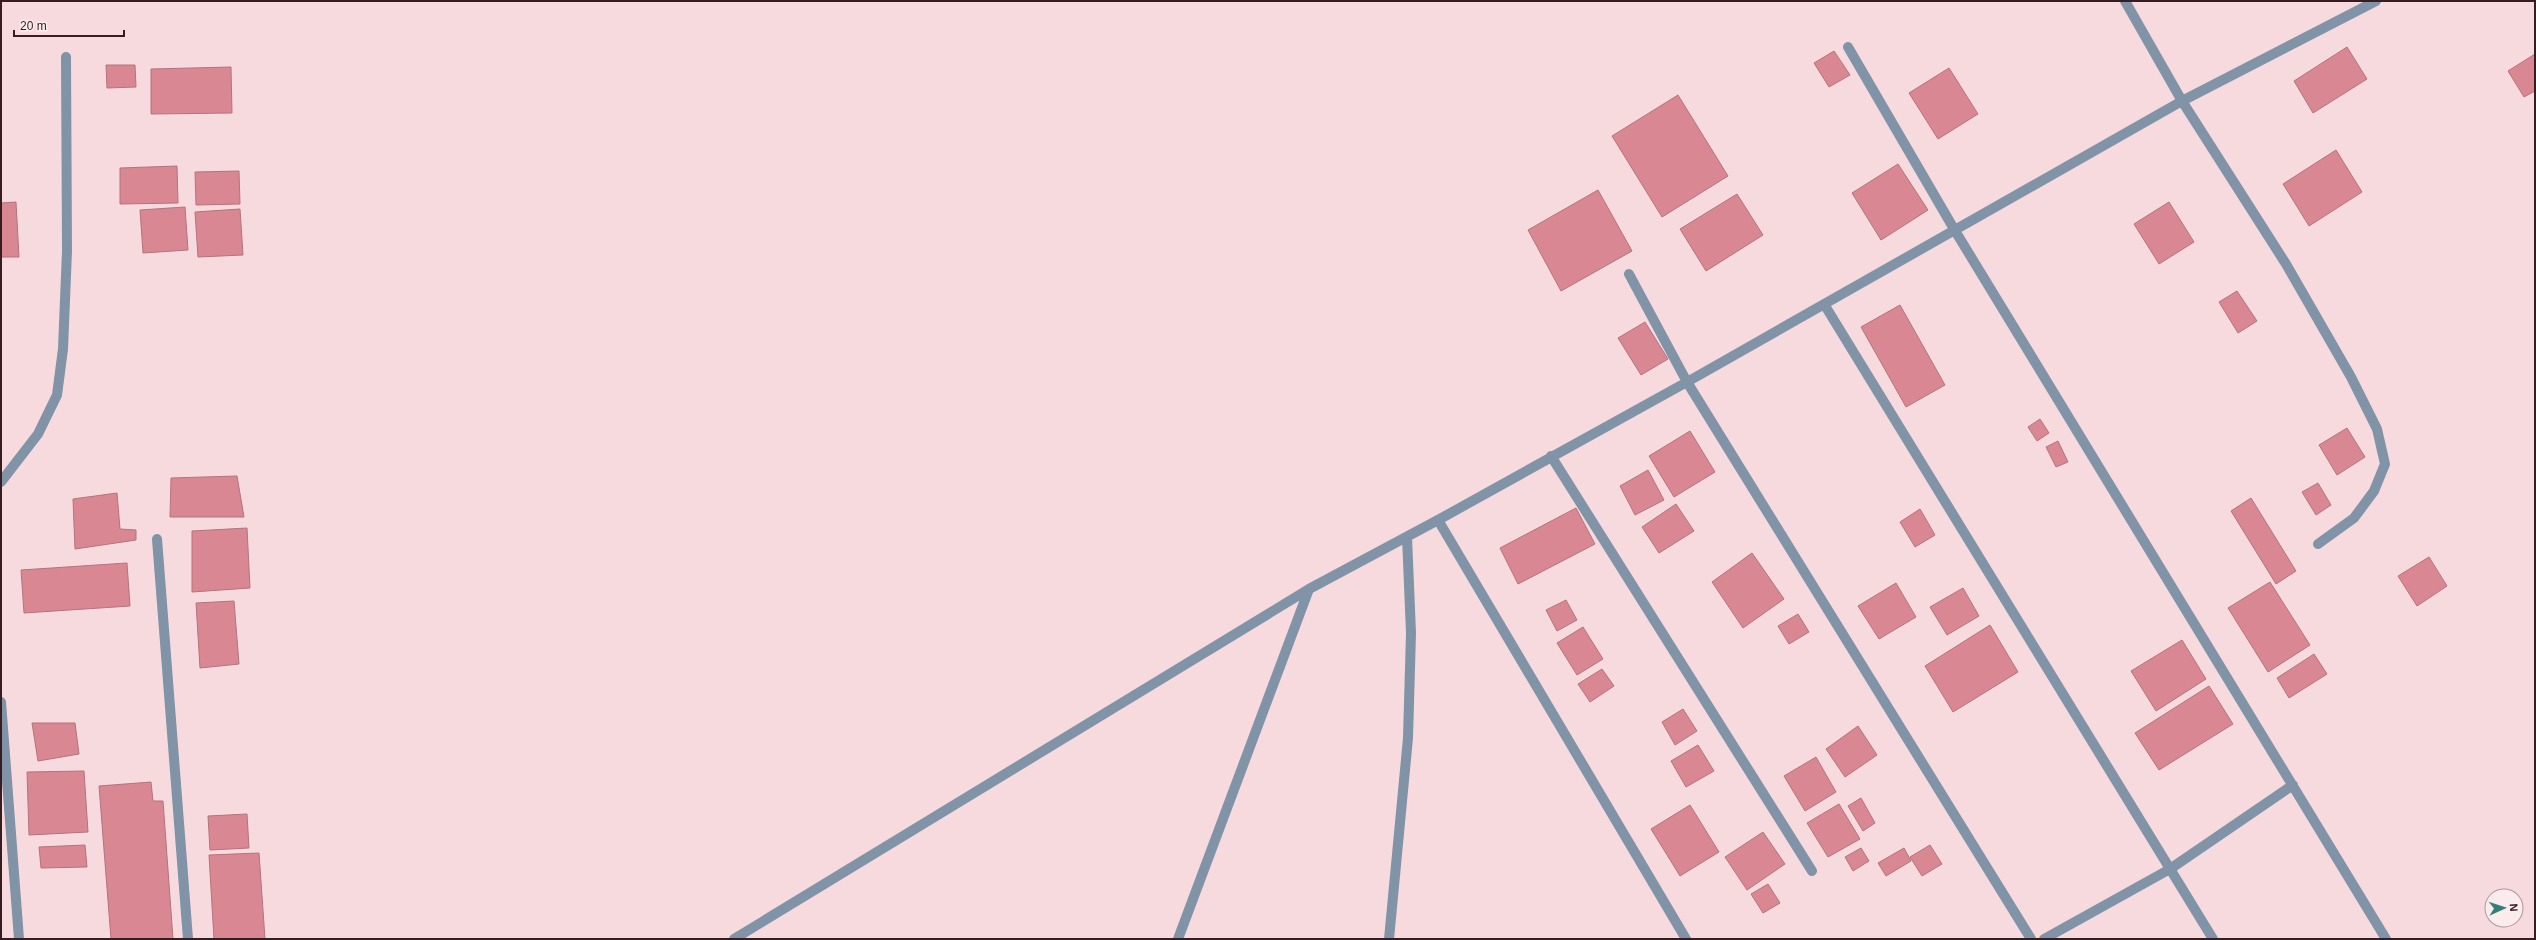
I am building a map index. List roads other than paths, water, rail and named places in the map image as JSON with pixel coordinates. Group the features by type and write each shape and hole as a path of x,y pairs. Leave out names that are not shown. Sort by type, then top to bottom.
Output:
{"street":[{"path":"2125,1 2182,101 2286,264 2377,429 2385,464 2374,491 2354,518 2318,544"},
{"path":"734,939 1309,589 1438,520 1686,382 1954,228 2182,101 2376,1"},
{"path":"1848,47 1954,228 2386,939"},
{"path":"1,482 38,434 57,395 62,349 66,251 66,57"},
{"path":"1629,274 1686,382 2031,939"},
{"path":"1824,304 2213,939"},
{"path":"1551,456 1812,871"},
{"path":"1438,520 1686,939"},
{"path":"1389,939 1408,738 1411,633 1407,537"},
{"path":"157,539 188,939"},
{"path":"1178,939 1309,589"},
{"path":"1,702 19,939"},
{"path":"2044,939 2170,869 2293,786"}]}
